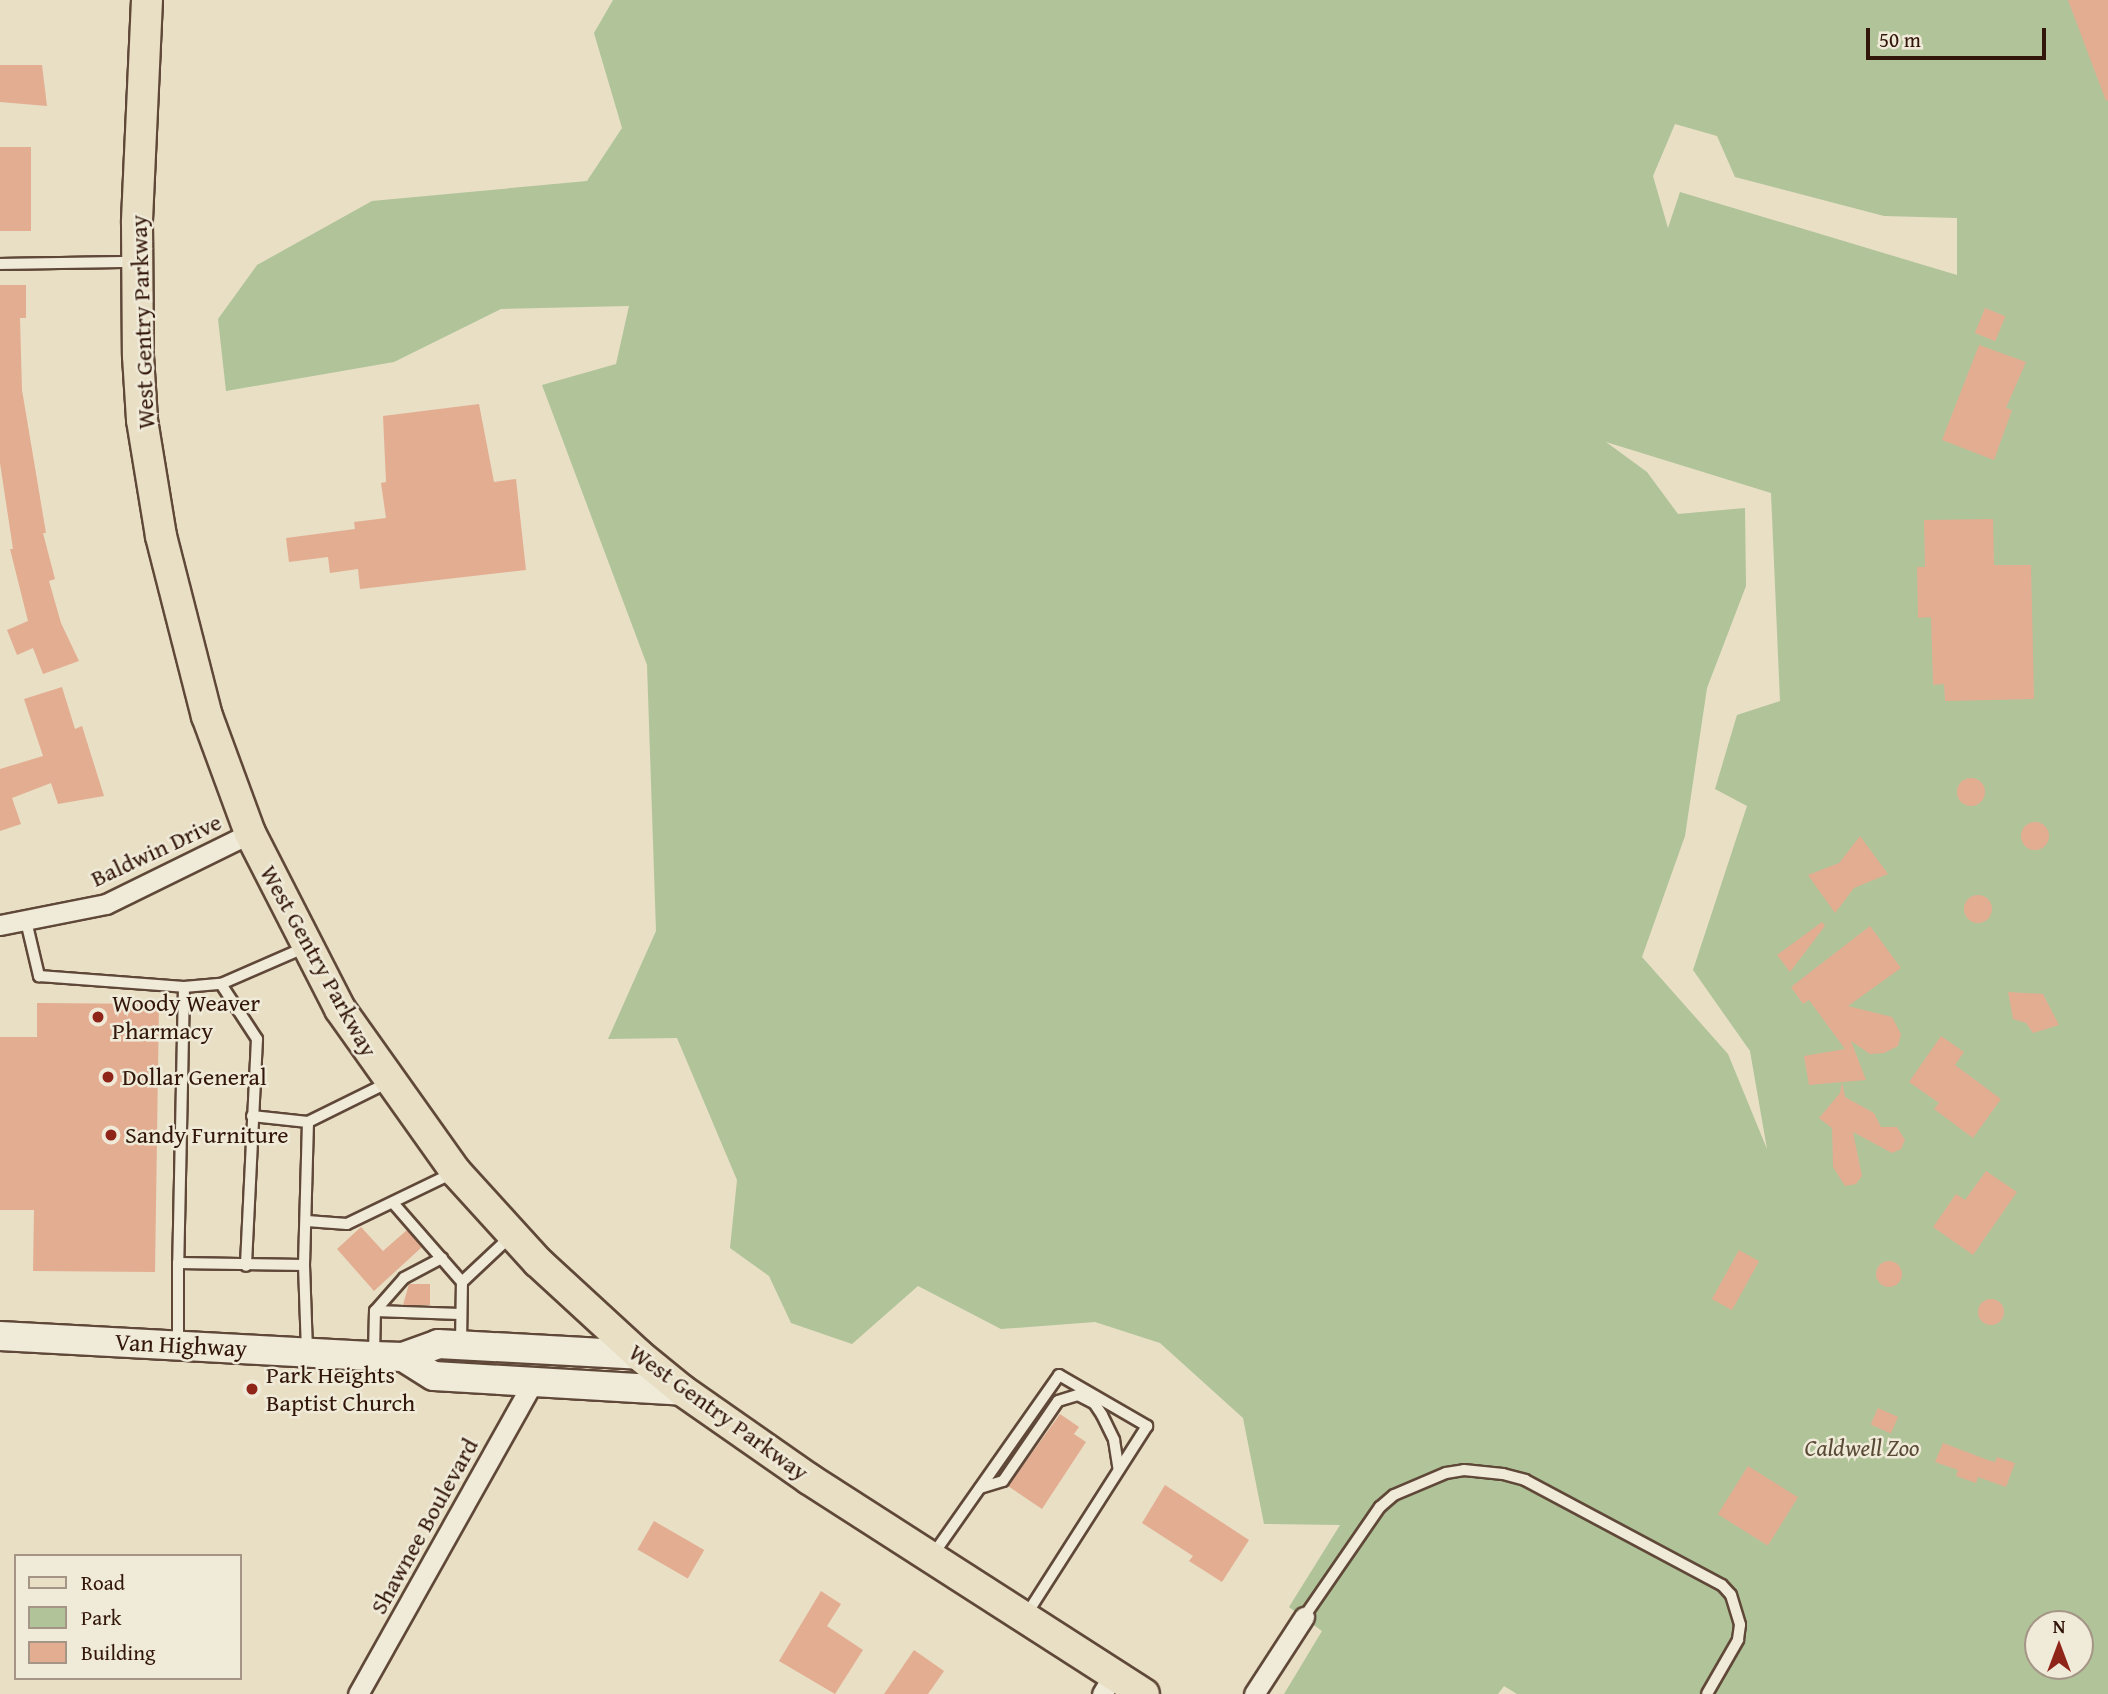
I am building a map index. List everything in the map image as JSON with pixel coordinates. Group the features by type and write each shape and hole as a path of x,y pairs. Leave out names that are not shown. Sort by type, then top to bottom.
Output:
{"main road":[{"name":"West Gentry Parkway","path":"147,0 137,262 142,420 161,536 207,716 250,833 340,1009 389,1082 456,1172 512,1236 639,1355 682,1391 1025,1617 1108,1684 1144,1694"},
{"name":"Van Highway","path":"0,1336 403,1357 439,1344 639,1355"},
{"name":"Van Highway","path":"403,1357 434,1376 682,1391"}],"street":[{"name":"Baldwin Drive","path":"0,925 106,904 250,833"},
{"name":"Shawnee Boulevard","path":"358,1694 533,1382"},
{"path":"1254,1694 1304,1617"}],"lane":[{"path":"0,264 137,262"},
{"path":"26,921 39,976 184,987 221,984 307,947"},
{"path":"221,984 257,1039 246,1266"},
{"path":"178,1345 184,987"},
{"path":"252,1116 308,1122 389,1082"},
{"path":"307,1352 304,1265 308,1122"},
{"path":"307,1221 346,1224 394,1204 456,1172"},
{"path":"394,1204 463,1282"},
{"path":"461,1346 463,1282 512,1236"},
{"path":"374,1356 375,1311 404,1278 442,1258"},
{"path":"178,1263 304,1265"},
{"path":"375,1311 460,1314"},
{"path":"931,1557 1059,1375 1147,1426 1025,1617"},
{"path":"980,1488 1003,1482 1044,1417 1058,1401 1078,1395 1094,1403 1102,1415 1114,1440 1119,1469"},
{"path":"1304,1617 1380,1507 1394,1495 1446,1473 1464,1470 1503,1474 1525,1480 1722,1585 1731,1595 1740,1625 1738,1640 1707,1694"}],"green space":[{"name":"Caldwell Zoo","path":"613,0 2108,0 2108,1694 1517,1694 1504,1686 1498,1694 1284,1694 1322,1631 1289,1607 1340,1525 1264,1524 1243,1418 1160,1343 1095,1322 1001,1329 918,1286 852,1344 791,1323 769,1276 730,1248 737,1180 677,1038 608,1039 656,931 647,665 542,385 616,364 629,306 501,309 394,362 226,391 218,319 257,265 372,201 587,181 622,128 594,33","holes":["1675,124 1717,136 1735,177 1884,216 1957,218 1957,275 1680,192 1668,228 1653,176","1606,442 1771,493 1780,701 1737,715 1715,789 1747,806 1693,970 1750,1051 1767,1149 1728,1054 1642,957 1685,836 1707,688 1746,586 1745,508 1678,514 1647,472"]}],"building":[{"path":"2068,0 2108,0 2106,101"},
{"path":"0,65 42,65 47,106 0,102"},
{"path":"0,147 31,147 31,231 0,231"},
{"path":"0,285 26,285 26,318 20,318 22,390 46,533 43,533 55,579 49,581 61,623 79,661 43,674 33,648 17,655 7,630 28,621 10,549 13,549 0,463"},
{"path":"1985,308 2005,316 1995,341 1975,333"},
{"path":"1979,345 2026,362 2006,408 2012,410 1994,460 1942,440"},
{"path":"479,404 494,482 516,479 526,570 360,589 358,569 330,573 328,557 289,562 286,538 355,529 354,522 386,518 381,483 386,482 383,416"},
{"path":"1993,519 1994,565 2031,565 2034,699 1945,701 1944,684 1933,685 1931,617 1918,618 1917,567 1925,567 1924,520"},
{"path":"62,687 75,729 82,726 104,796 58,804 51,783 12,798 21,824 0,831 0,769 43,756 24,699"},
{"path":"1971,778 1981,782 1985,792 1981,802 1971,806 1961,802 1957,792 1961,782"},
{"path":"2035,822 2045,826 2049,836 2045,846 2035,850 2025,846 2021,836 2025,826"},
{"path":"1860,836 1888,874 1854,888 1835,913 1808,875 1839,863"},
{"path":"1978,895 1988,899 1992,909 1988,919 1978,923 1968,919 1964,909 1968,899"},
{"path":"1822,922 1825,926 1790,972 1777,955"},
{"path":"1870,926 1901,968 1848,1006 1892,1017 1901,1034 1898,1046 1884,1053 1870,1054 1851,1041 1866,1080 1809,1085 1804,1056 1845,1049 1809,1000 1803,1004 1791,987"},
{"path":"2008,992 2043,994 2059,1025 2033,1033 2026,1023 2013,1019"},
{"path":"37,1003 159,1004 155,1272 33,1271 34,1210 0,1210 0,1037 37,1037"},
{"path":"1941,1036 1964,1052 1955,1065 2001,1099 1973,1138 1934,1109 1939,1103 1909,1082"},
{"path":"1842,1082 1845,1097 1874,1113 1881,1127 1897,1127 1905,1140 1901,1149 1892,1153 1853,1132 1862,1176 1856,1184 1845,1186 1833,1167 1832,1128 1819,1118 1840,1093"},
{"path":"1986,1171 2017,1192 1973,1255 1933,1227 1956,1194 1965,1200"},
{"path":"361,1227 383,1251 407,1230 422,1247 374,1291 337,1249"},
{"path":"1739,1250 1759,1261 1732,1310 1712,1299"},
{"path":"1889,1261 1898,1265 1902,1274 1898,1283 1889,1287 1880,1283 1876,1274 1880,1265"},
{"path":"409,1284 430,1284 430,1305 403,1305"},
{"path":"1991,1299 2000,1303 2004,1312 2000,1321 1991,1325 1982,1321 1978,1312 1982,1303"},
{"path":"1878,1408 1898,1417 1891,1433 1871,1424"},
{"path":"1060,1414 1079,1427 1074,1434 1086,1442 1042,1509 1008,1486"},
{"path":"1943,1443 1995,1462 1997,1457 2015,1463 2006,1487 1978,1477 1976,1483 1956,1476 1958,1470 1935,1462"},
{"path":"1748,1466 1798,1497 1768,1546 1718,1514"},
{"path":"1165,1485 1249,1540 1222,1582 1189,1561 1193,1556 1142,1523"},
{"path":"654,1521 704,1550 688,1579 638,1550"},
{"path":"821,1591 841,1604 827,1626 863,1650 835,1694 779,1661"},
{"path":"914,1650 944,1671 928,1694 884,1694"}],"place":[{"name":"Woody Weaver Pharmacy","path":"98,1017"},
{"name":"Dollar General","path":"108,1077"},
{"name":"Sandy Furniture","path":"111,1135"},
{"name":"Park Heights Baptist Church","path":"252,1389"}]}
